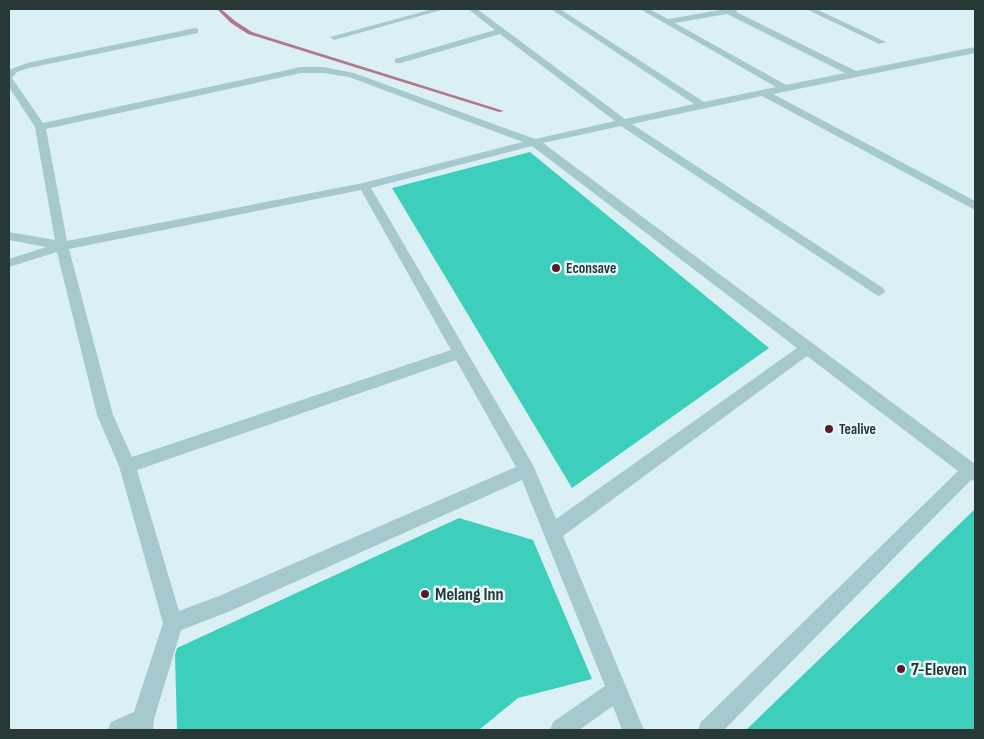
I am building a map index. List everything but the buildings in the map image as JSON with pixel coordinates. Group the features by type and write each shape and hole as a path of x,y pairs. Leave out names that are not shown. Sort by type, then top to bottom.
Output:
{"street":[{"path":"334,37 441,9"},
{"path":"472,9 624,123 878,291"},
{"path":"555,9 702,105"},
{"path":"644,9 786,89"},
{"path":"667,22 740,9"},
{"path":"810,9 882,42"},
{"path":"727,11 856,75"},
{"path":"120,730 143,725 173,623 127,466 105,415 62,246 40,127 9,78 14,70 26,66 195,31"},
{"path":"398,61 502,31"},
{"path":"9,263 62,246 364,186 534,142 702,105 975,50"},
{"path":"40,127 302,70 323,70 351,75 534,142 973,472 709,730"},
{"path":"764,94 975,206"},
{"path":"364,186 527,470 634,730"},
{"path":"9,236 62,246"},
{"path":"552,533 807,348"},
{"path":"127,466 459,353"},
{"path":"173,623 221,605 527,470"},
{"path":"561,730 617,690"}],"waterway":[{"path":"219,9 233,22 250,33 501,111"}],"place":[{"name":"Econsave","path":"556,268"},
{"name":"Tealive","path":"829,429"},
{"name":"Melang Inn","path":"425,594"},
{"name":"7-Eleven","path":"901,669"}]}
